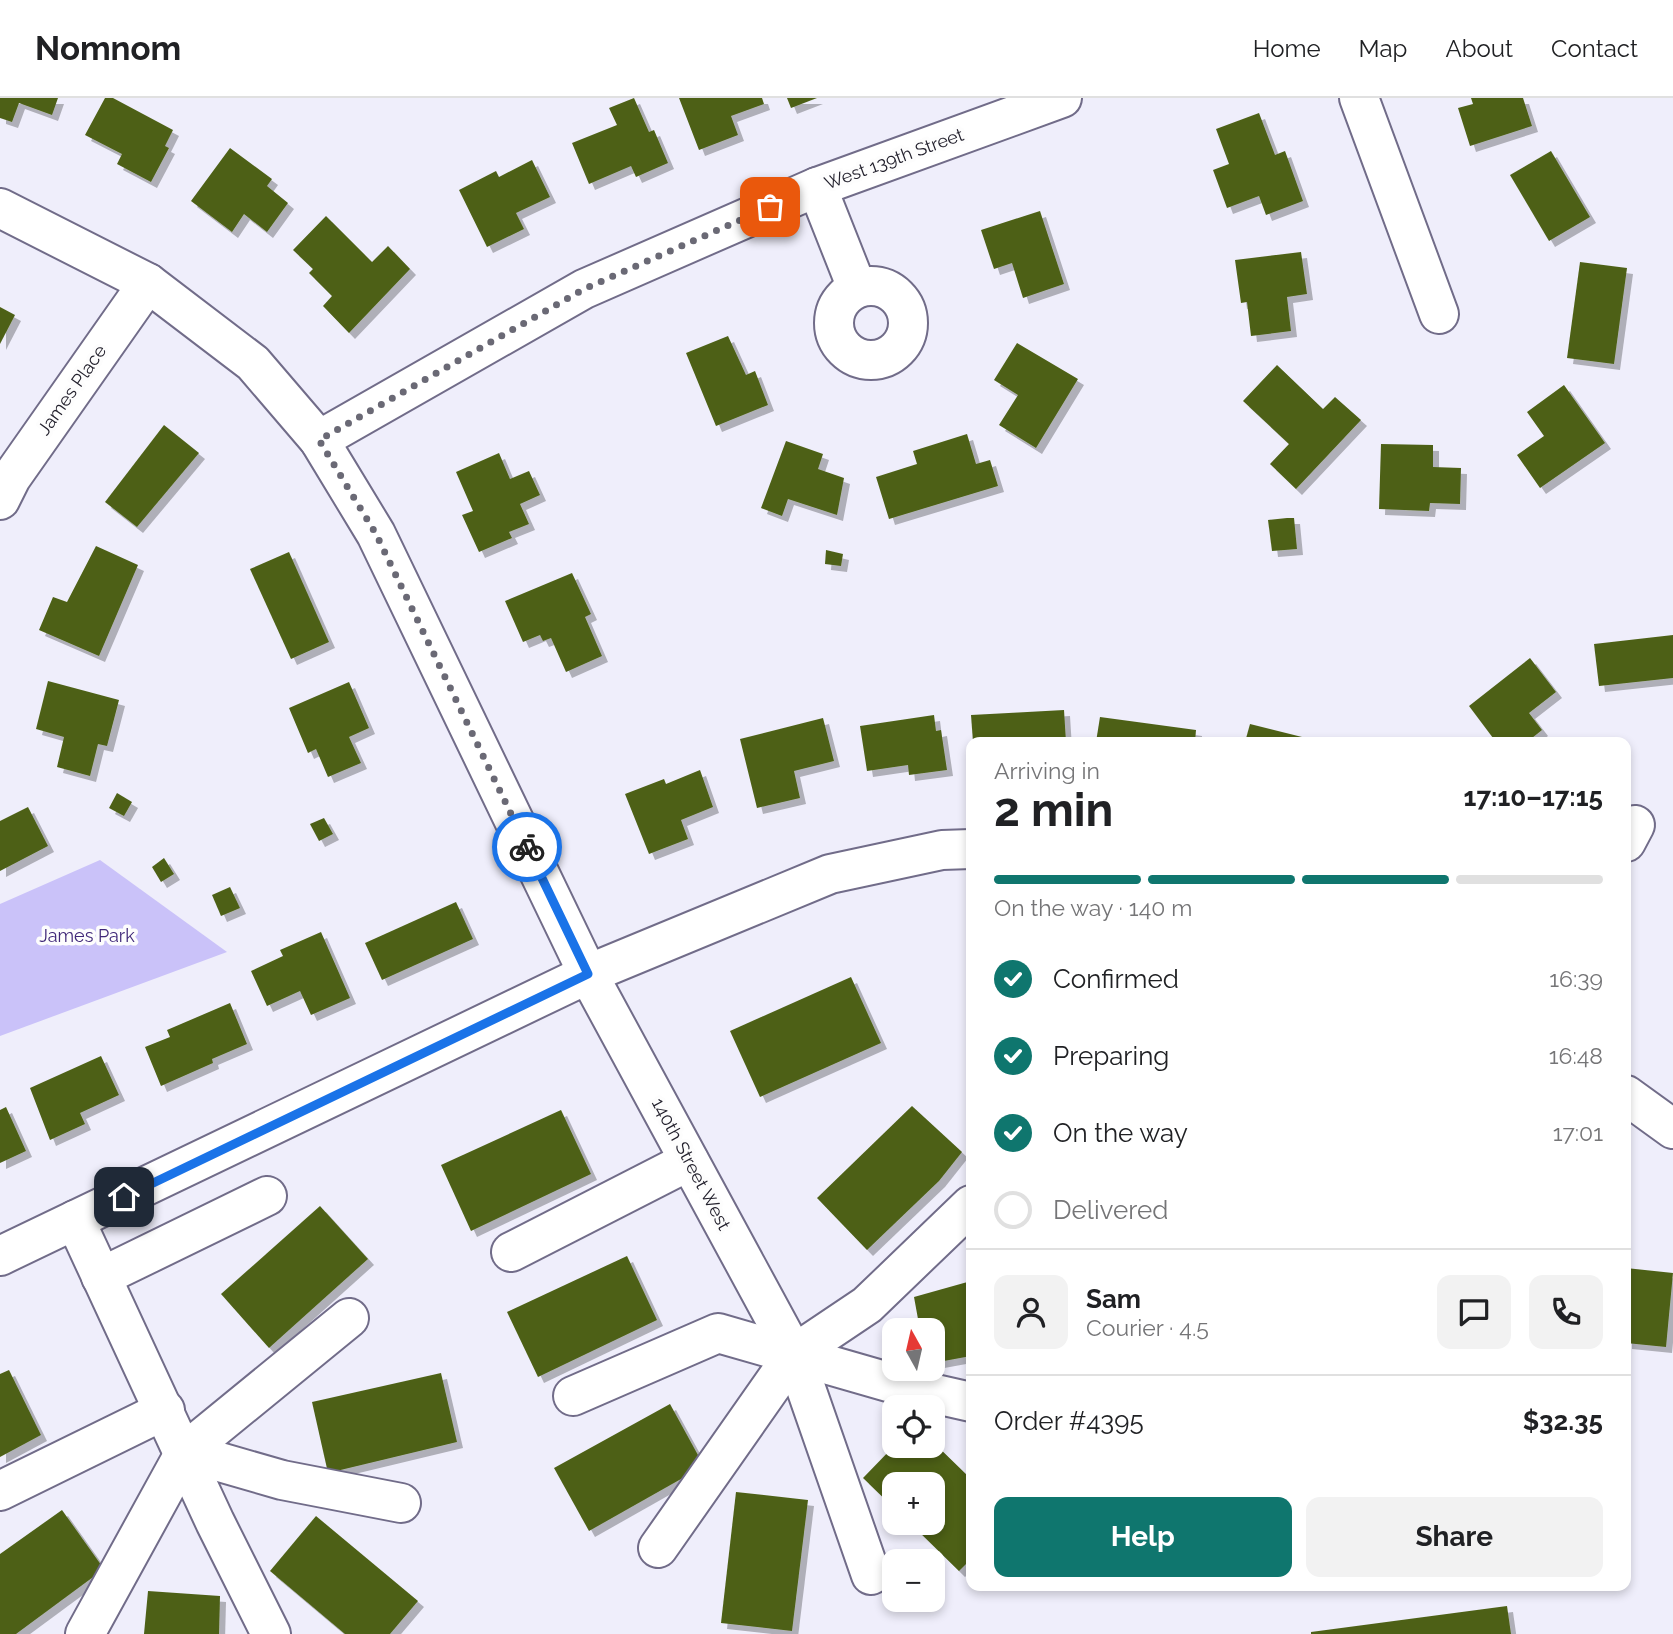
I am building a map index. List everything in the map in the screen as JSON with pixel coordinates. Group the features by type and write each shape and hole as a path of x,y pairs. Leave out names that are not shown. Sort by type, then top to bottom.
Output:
{"street":[{"name":"West 139th Street","path":"319,440 584,289 817,187 1062,98"},
{"path":"1359,98 1439,314"},
{"path":"817,187 857,288"},
{"name":"140th Street West","path":"0,208 148,283 253,363 319,440 376,534 588,974 794,1354 871,1574"},
{"name":"James Place","path":"0,500 11,478 148,283"},
{"path":"0,1256 588,974 830,874 942,850 966,849"},
{"path":"1631,1099 1673,1129"},
{"path":"511,1252 689,1161"},
{"path":"101,1277 267,1196"},
{"path":"659,1548 794,1354 867,1305 966,1210"},
{"path":"75,1220 185,1452 215,1522 271,1634"},
{"path":"85,1634 185,1452 349,1318"},
{"path":"573,1396 718,1333 909,1388 966,1401"},
{"path":"0,1491 165,1410"},
{"path":"185,1452 282,1480 401,1503"}],"green space":[{"name":"James Park","path":"100,860 227,952 0,1036 0,904"}],"building":[{"path":"0,98 58,98 52,115 19,103 12,122 0,118"},
{"path":"105,98 113,98 173,130 165,146 169,148 151,182 117,164 122,154 85,135"},
{"path":"634,98 649,132 654,130 668,163 636,177 631,166 589,184 572,143 617,125 609,108"},
{"path":"679,98 762,98 764,104 731,116 738,135 699,150"},
{"path":"787,98 817,98 791,108"},
{"path":"1471,98 1523,98 1532,126 1470,146 1458,108 1473,104"},
{"path":"1259,113 1275,155 1285,151 1303,201 1266,215 1259,196 1227,208 1213,170 1229,164 1216,129"},
{"path":"230,148 272,179 267,186 288,203 267,232 244,214 232,232 191,201"},
{"path":"1551,151 1590,217 1549,241 1510,175"},
{"path":"532,160 550,197 516,213 524,229 487,247 459,190 496,171 499,177"},
{"path":"1040,211 1064,284 1023,298 1012,263 994,269 981,230"},
{"path":"326,216 372,262 388,246 410,269 349,333 323,306 332,296 309,273 313,269 293,250"},
{"path":"1301,252 1307,294 1287,297 1291,331 1251,336 1247,302 1241,303 1235,260"},
{"path":"1580,262 1627,268 1614,364 1567,358"},
{"path":"0,307 15,315 0,344"},
{"path":"728,336 746,375 755,371 768,405 716,426 686,353"},
{"path":"1017,343 1078,379 1036,448 999,425 1018,395 994,380"},
{"path":"1277,365 1323,409 1335,397 1361,420 1296,489 1270,464 1289,444 1243,401"},
{"path":"1564,385 1605,443 1540,488 1517,455 1544,436 1527,412"},
{"path":"164,425 199,453 137,527 105,502"},
{"path":"967,434 976,464 990,460 998,486 889,519 876,477 917,464 913,451"},
{"path":"786,441 823,454 818,469 844,478 837,515 788,499 782,516 761,508"},
{"path":"1381,444 1433,445 1433,467 1461,468 1460,504 1430,503 1429,511 1379,509"},
{"path":"499,453 510,479 529,471 540,495 520,504 529,524 509,532 512,538 479,552 462,515 473,511 456,472"},
{"path":"1294,518 1297,549 1272,551 1268,520"},
{"path":"96,546 138,565 99,656 39,630 53,597 67,602"},
{"path":"826,550 843,554 841,566 825,564"},
{"path":"289,552 329,642 291,659 250,569"},
{"path":"572,573 591,614 585,617 602,656 566,672 551,638 543,641 540,635 523,642 505,601"},
{"path":"1673,635 1673,678 1599,686 1594,644"},
{"path":"1530,658 1556,692 1529,713 1542,730 1533,737 1492,737 1469,706"},
{"path":"48,681 119,700 107,746 98,744 90,776 57,767 64,737 36,729"},
{"path":"349,682 369,728 349,737 361,763 328,777 316,749 308,753 289,708"},
{"path":"1064,710 1066,737 973,737 971,715"},
{"path":"934,715 936,731 941,730 947,770 909,775 908,765 867,771 860,726"},
{"path":"1100,717 1196,730 1195,737 1097,737"},
{"path":"823,718 834,761 794,771 800,798 757,808 740,739"},
{"path":"1250,724 1302,737 1246,737"},
{"path":"700,770 713,807 681,820 688,839 649,854 625,794 664,779 666,784"},
{"path":"117,793 132,802 124,816 109,808"},
{"path":"28,807 48,846 0,871 0,821"},
{"path":"324,818 333,834 319,841 310,824"},
{"path":"164,858 174,874 161,882 152,867"},
{"path":"230,887 240,908 221,916 212,895"},
{"path":"456,902 473,939 382,980 365,943"},
{"path":"321,932 350,998 311,1015 300,991 267,1006 251,971 283,956 280,950"},
{"path":"851,977 881,1043 760,1097 730,1031"},
{"path":"230,1003 247,1044 212,1059 213,1063 161,1086 145,1047 170,1037 167,1030"},
{"path":"101,1056 119,1095 80,1113 85,1124 50,1140 30,1088"},
{"path":"912,1106 962,1152 939,1181 867,1250 817,1198"},
{"path":"6,1107 26,1151 0,1163 0,1110"},
{"path":"561,1110 591,1174 471,1231 441,1165"},
{"path":"320,1206 368,1259 269,1348 221,1294"},
{"path":"627,1256 657,1320 538,1377 507,1312"},
{"path":"1631,1269 1673,1273 1666,1347 1631,1344"},
{"path":"966,1282 966,1357 945,1361 945,1318 918,1318 914,1297"},
{"path":"9,1370 41,1435 0,1457 0,1374"},
{"path":"441,1373 457,1442 328,1473 312,1402"},
{"path":"670,1404 704,1466 589,1531 554,1468"},
{"path":"945,1454 966,1474 966,1564 959,1571 945,1557 945,1549 937,1549 922,1535 945,1535 945,1472 882,1472 882,1496 863,1478 882,1458 945,1458"},
{"path":"736,1492 808,1500 792,1631 721,1623"},
{"path":"62,1510 104,1569 16,1634 0,1634 0,1554"},
{"path":"316,1516 418,1601 390,1634 345,1634 270,1571"},
{"path":"148,1591 220,1596 219,1634 144,1634"},
{"path":"1507,1606 1511,1634 1311,1634 1311,1632"}],"way so far":[{"path":"527,847 376,534 319,440 584,289 770,207"}],"route":[{"path":"124,1197 588,974 527,847"}]}
